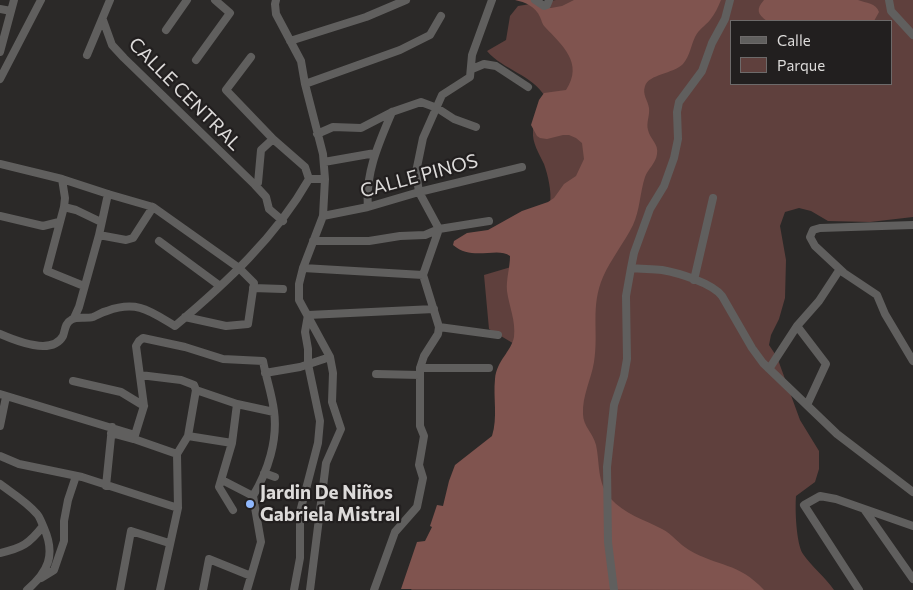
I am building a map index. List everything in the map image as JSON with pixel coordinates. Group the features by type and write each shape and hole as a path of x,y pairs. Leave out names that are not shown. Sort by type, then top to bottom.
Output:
{"street":[{"path":"0,52 14,0"},
{"path":"0,79 41,0"},
{"path":"87,55 110,0"},
{"path":"166,30 187,0"},
{"path":"196,60 230,13 215,0"},
{"path":"276,0 274,4 276,14 301,61 305,84 324,154 323,216 303,268 299,284 299,300 308,315 334,373 332,402 341,429 326,463 310,590"},
{"path":"290,41 366,17 406,0"},
{"path":"374,590 394,532 417,507 423,478 418,465 424,436 420,426 420,372 424,356 438,334 439,327 423,274 439,229 419,192 416,172 423,138 438,108 442,94 470,77 472,55 492,0"},
{"path":"534,0 544,6 548,5 550,0"},
{"path":"614,590 608,542 607,467 614,405 624,376 627,359 626,296 631,268 636,246 650,209 664,186 674,158 678,139 677,112 679,102 702,71 712,43 725,19 730,0"},
{"path":"889,0 891,11 913,35"},
{"path":"0,9 11,11"},
{"path":"305,84 400,50 430,35 441,16"},
{"name":"CALLE CENTRAL","path":"103,20 112,45 255,185 266,197 269,209 283,221"},
{"path":"251,57 226,90 273,139 305,167 309,179"},
{"path":"472,69 484,64 496,66 528,87"},
{"path":"318,134 333,127 361,128 392,112 421,102 438,108 454,119 476,127"},
{"path":"368,207 368,182 375,153 392,112"},
{"path":"255,185 258,183 262,150 273,139"},
{"path":"324,162 375,153"},
{"path":"0,164 62,179 153,207 239,268 254,283 248,324 226,326 185,317"},
{"name":"CALLE PINOS","path":"323,216 368,207 419,192 522,167"},
{"path":"309,179 325,178"},
{"path":"62,179 65,198 64,207 47,271 84,286"},
{"path":"74,318 85,319 108,310 133,306 148,310 175,326 239,268 283,221 309,179"},
{"path":"4,335 43,347 55,345 62,337 69,321 74,318 79,307 100,235 101,222 108,194"},
{"path":"694,280 712,198"},
{"path":"64,207 76,210 101,222"},
{"path":"100,235 130,239 139,230 153,207"},
{"path":"0,216 43,226 59,222"},
{"path":"313,241 369,241 400,236 425,235 439,229 489,221"},
{"path":"913,225 820,228 813,230 810,236 812,243 840,269 877,295 885,314 913,360"},
{"path":"159,241 220,286"},
{"path":"303,268 423,274"},
{"path":"631,268 666,271 710,286 720,294 756,354 769,369 841,436 913,492"},
{"path":"769,369 797,326 819,301 840,269"},
{"path":"253,288 283,288"},
{"path":"308,315 434,309"},
{"path":"294,590 300,558 300,512 318,443 320,421 305,332 308,315"},
{"path":"797,326 826,364 807,405"},
{"path":"439,327 498,335"},
{"path":"134,437 144,406 136,346 144,338 224,359 263,361 274,412 274,441 264,473 252,496 260,542 247,590"},
{"path":"265,373 327,358"},
{"path":"376,374 489,368"},
{"path":"140,375 181,380 194,385 196,390 188,436 177,454 178,508 160,590"},
{"path":"73,381 121,392 144,406"},
{"path":"196,390 237,404 274,412"},
{"path":"0,426 3,396 49,408 177,454"},
{"path":"233,510 219,487 232,442 237,404"},
{"path":"106,486 111,430"},
{"path":"188,436 232,442"},
{"path":"0,456 19,464 76,476 178,508"},
{"path":"264,473 275,478"},
{"path":"27,590 54,570 64,541 64,521 68,500 76,476"},
{"path":"222,480 252,496"},
{"path":"0,484 38,514 48,537 51,552 46,569 40,579"},
{"path":"859,590 804,505 820,496 836,499 913,526"},
{"path":"864,509 913,579"},
{"path":"0,553 19,549 34,537 43,526"},
{"path":"120,590 131,531 169,543"},
{"path":"203,590 209,559 251,576"}],"green space":[{"path":"556,0 913,0 913,217 870,222 828,221 811,211 799,208 785,212 780,226 786,260 785,298 769,345 777,357 800,420 819,451 819,469 815,482 796,496 797,534 803,554 834,590 411,590 482,482 516,345 489,329 484,275 511,267 550,203 547,173 533,135 535,118 545,97 533,83 501,63 487,51 506,40 510,16 518,6"}],"shaded area":[{"path":"515,0 532,0 546,8 551,8 562,6 574,0 721,0 712,18 697,34 683,64 656,76 647,82 645,86 644,92 649,111 649,133 657,147 657,154 645,177 633,225 606,270 599,288 596,309 594,362 584,401 583,418 596,445 603,486 616,504 666,531 689,550 745,574 764,590 401,589 417,542 425,541 432,527 430,526 437,505 443,506 455,465 492,436 495,422 496,372 514,337 513,319 507,291 510,256 498,252 476,253 461,250 453,245 454,241 467,233 488,230 522,211 548,202 554,198 564,184 576,176 584,159 582,143 576,138 563,135 547,139 540,138 531,125 539,100 544,93 566,90 573,71 572,63 564,48 544,26 536,10"},
{"path":"764,0 858,0 873,5 879,12 875,20 766,20 760,14 760,6"}],"place":[{"name":"Jardin De Niños Gabriela Mistral","path":"250,504"}]}
